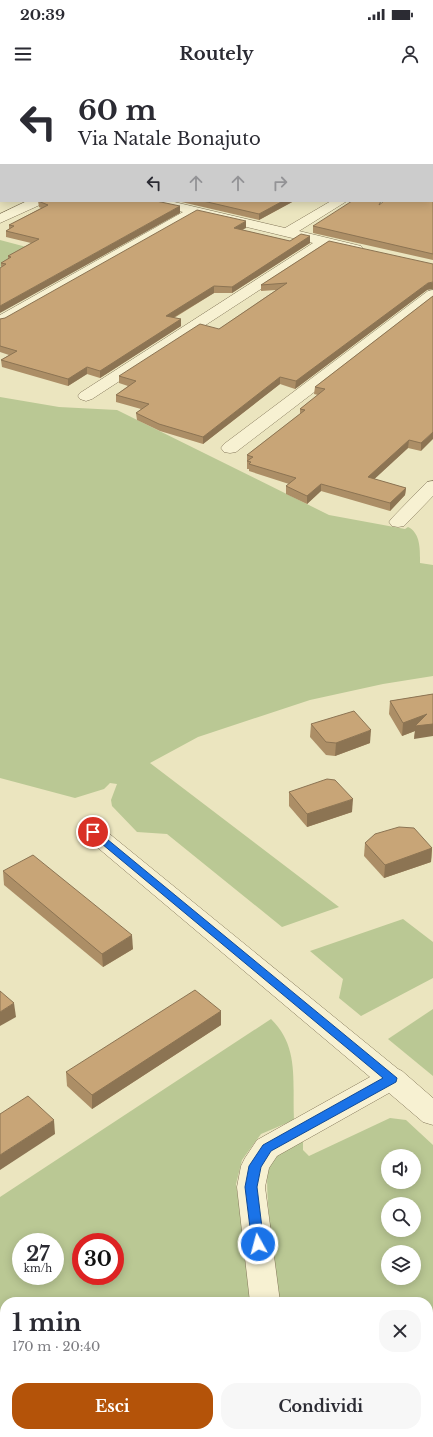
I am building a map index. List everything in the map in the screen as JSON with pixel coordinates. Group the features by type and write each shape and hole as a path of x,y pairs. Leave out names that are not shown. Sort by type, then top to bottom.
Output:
{"street":[{"path":"0,219 35,202"},
{"path":"157,202 367,251"},
{"path":"287,233 338,202"},
{"path":"0,321 195,211"},
{"path":"86,396 324,242"},
{"path":"230,448 433,294"},
{"path":"398,522 433,486"},
{"path":"93,832 392,1078 433,1114"},
{"path":"264,1297 251,1187 255,1166 267,1148 392,1078"}],"green space":[{"path":"0,240 34,249 0,267"},
{"path":"0,397 59,407 117,410 329,515 405,529 408,527 415,533 419,543 420,563 433,565 433,676 383,684 310,700 198,737 150,763 339,907 282,927 167,834 137,832 112,806 111,800 117,784 110,783 104,789 75,798 0,778"},
{"path":"403,919 433,942 433,978 361,1016 339,998 343,979 310,951"},
{"path":"433,1009 433,1076 388,1039"},
{"path":"271,1019 287,1041 293,1066 294,1120 261,1134 242,1160 236,1184 253,1297 0,1297 0,1197"},
{"path":"390,1118 406,1120 433,1145 433,1297 279,1297 273,1253 267,1176 269,1167 280,1153 303,1136 303,1150 309,1156"}],"building":[{"path":"40,202 161,202 180,206 0,306 0,268 6,264 1,263 11,257 8,256 39,239 6,231 14,226 9,225 48,205"},
{"path":"207,202 281,202 259,214"},
{"path":"350,202 380,202 379,205 383,202 433,202 433,254 313,226"},
{"path":"197,210 246,221 234,228 290,241 301,234 310,236 232,287 214,286 166,316 181,319 100,371 87,367 68,379 1,360 17,351 0,346 0,319 5,318"},
{"path":"329,241 433,264 433,282 428,283 296,381 280,377 203,437 159,424 136,413 149,404 116,395 136,381 119,376 200,324 219,329 287,283 261,285"},
{"path":"433,296 433,432 421,443 409,440 368,477 406,488 390,503 321,484 307,496 286,486 296,478 249,464 251,462 247,461 253,457 247,455 305,410 300,409 325,389 315,387"},
{"path":"433,694 433,724 415,726 427,714 403,723 390,701"},
{"path":"354,711 371,730 336,743 326,742 311,724"},
{"path":"327,779 335,780 353,799 307,814 289,792"},
{"path":"399,827 414,828 432,848 385,865 365,843 375,834"},
{"path":"33,855 132,935 102,954 3,871"},
{"path":"195,990 221,1011 92,1095 66,1072"},
{"path":"0,991 14,1003 0,1012"},
{"path":"28,1096 54,1120 0,1155 0,1114"}],"route":[{"path":"93,832 392,1078 267,1148 255,1166 251,1187 258,1244"}]}
